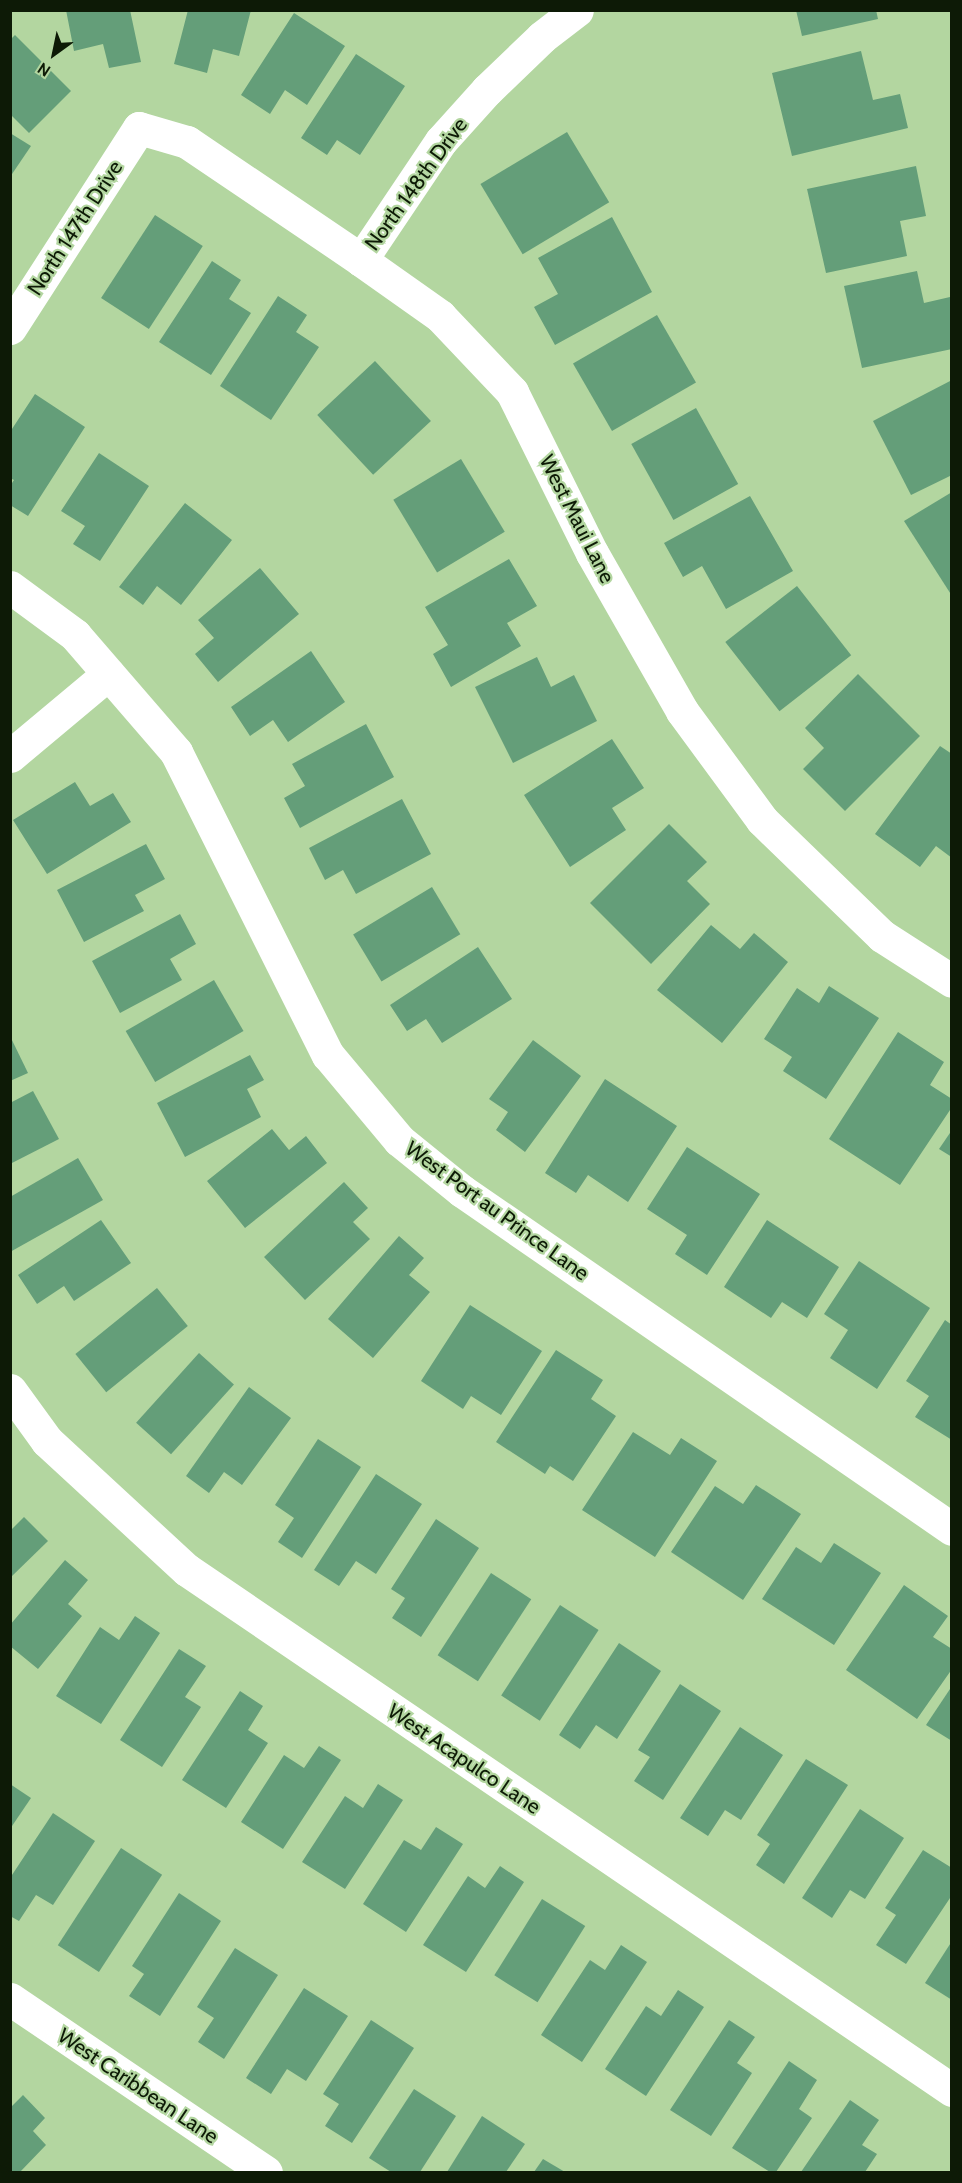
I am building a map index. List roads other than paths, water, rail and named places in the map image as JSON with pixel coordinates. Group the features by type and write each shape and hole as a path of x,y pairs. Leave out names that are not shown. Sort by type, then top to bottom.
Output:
{"street":[{"name":"North 148th Drive","path":"361,260 441,141 502,75 542,37 577,10"},
{"name":"West Maui Lane","path":"139,128 187,142 440,316 512,392 592,553 682,711 762,820 882,936 951,981"},
{"name":"North 147th Drive","path":"10,328 139,128"},
{"name":"West Port au Prince Lane","path":"10,587 75,635 176,752 328,1056 399,1140 462,1191 951,1529"},
{"path":"10,756 108,674"},
{"name":"West Acapulco Lane","path":"10,1390 47,1441 187,1570 951,2090"},
{"name":"West Caribbean Lane","path":"10,1999 266,2172"}]}
